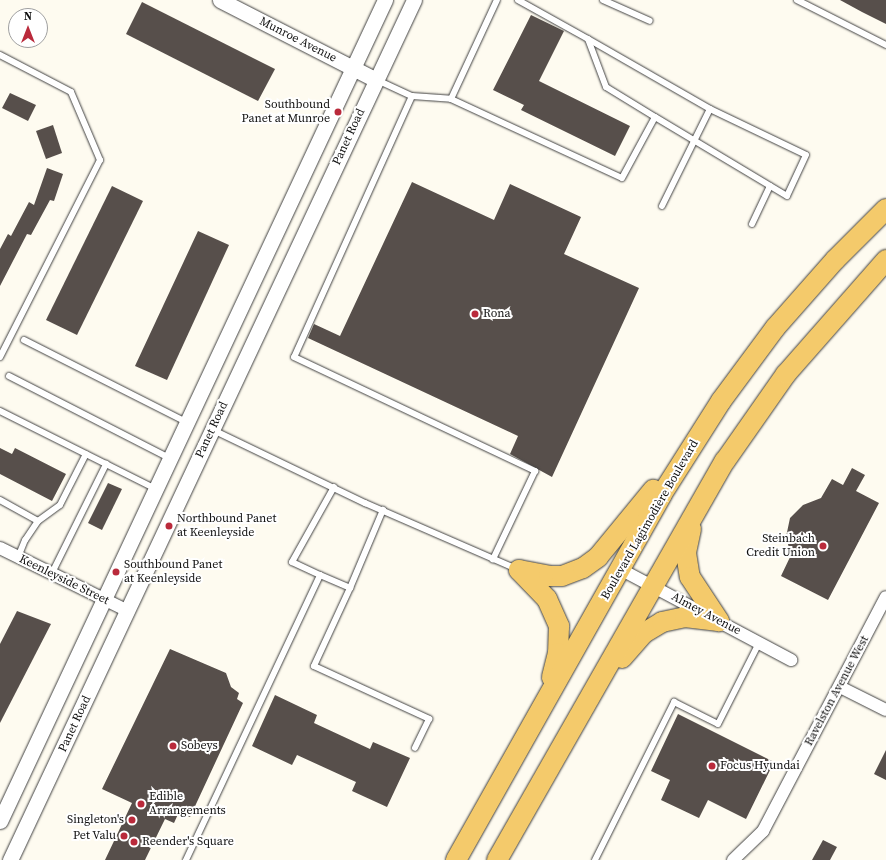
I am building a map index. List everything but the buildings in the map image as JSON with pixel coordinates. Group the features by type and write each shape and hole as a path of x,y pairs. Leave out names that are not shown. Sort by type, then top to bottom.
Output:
{"main road":[{"name":"Boulevard Lagimodière Boulevard","path":"456,860 620,569 681,465 721,401 775,328 835,260 886,210"},
{"path":"497,860 652,586 725,461 786,374 886,260"},
{"path":"519,570 550,576 562,576 583,568 598,557 649,494 681,465"},
{"path":"698,506 688,539 686,566 697,592 719,621"},
{"path":"519,570 547,599 559,626 558,653 543,705"},
{"path":"586,703 634,642 653,626 685,617 719,621"}],"street":[{"name":"Munroe Avenue","path":"220,0 376,80"},
{"name":"Panet Road","path":"0,821 105,600 385,0"},
{"name":"Panet Road","path":"10,860 414,0"},
{"name":"Keenleyside Street","path":"0,548 128,611"},
{"name":"Almey Avenue","path":"620,569 791,660"},
{"name":"Ravelston Avenue West","path":"733,860 763,831 886,598"},
{"path":"840,687 886,710"},
{"path":"18,860 22,835"}],"lane":[{"path":"451,100 497,0"},
{"path":"518,0 588,40 710,110 806,155 787,196 606,87 588,40"},
{"path":"603,0 650,21"},
{"path":"797,0 886,45"},
{"path":"0,55 71,92 100,160 0,357"},
{"path":"376,80 412,96 451,100 622,178 655,117"},
{"path":"412,96 294,357 535,471 493,559"},
{"path":"662,206 710,110"},
{"path":"752,224 770,186"},
{"path":"24,340 188,423"},
{"path":"9,376 171,459"},
{"path":"0,411 156,490"},
{"path":"212,430 383,510 519,570"},
{"path":"18,557 25,540 38,521 60,505 86,454"},
{"path":"52,573 106,464"},
{"path":"334,487 292,562 350,588"},
{"path":"0,500 38,521"},
{"path":"383,510 350,588 314,666 429,719 415,748"},
{"path":"186,860 320,575"},
{"path":"595,860 674,702 718,724 759,643"}],"place":[{"name":"Southbound Panet at Munroe","path":"338,112"},
{"name":"Rona","path":"475,314"},
{"name":"Northbound Panet at Keenleyside","path":"169,526"},
{"name":"Steinbach Credit Union","path":"823,546"},
{"name":"Southbound Panet at Keenleyside","path":"116,572"},
{"name":"Sobeys","path":"173,746"},
{"name":"Focus Hyundai","path":"712,766"},
{"name":"Edible Arrangements","path":"141,804"},
{"name":"Singleton's","path":"132,820"},
{"name":"Pet Valu","path":"124,836"},
{"name":"Reender's Square","path":"134,842"}]}
